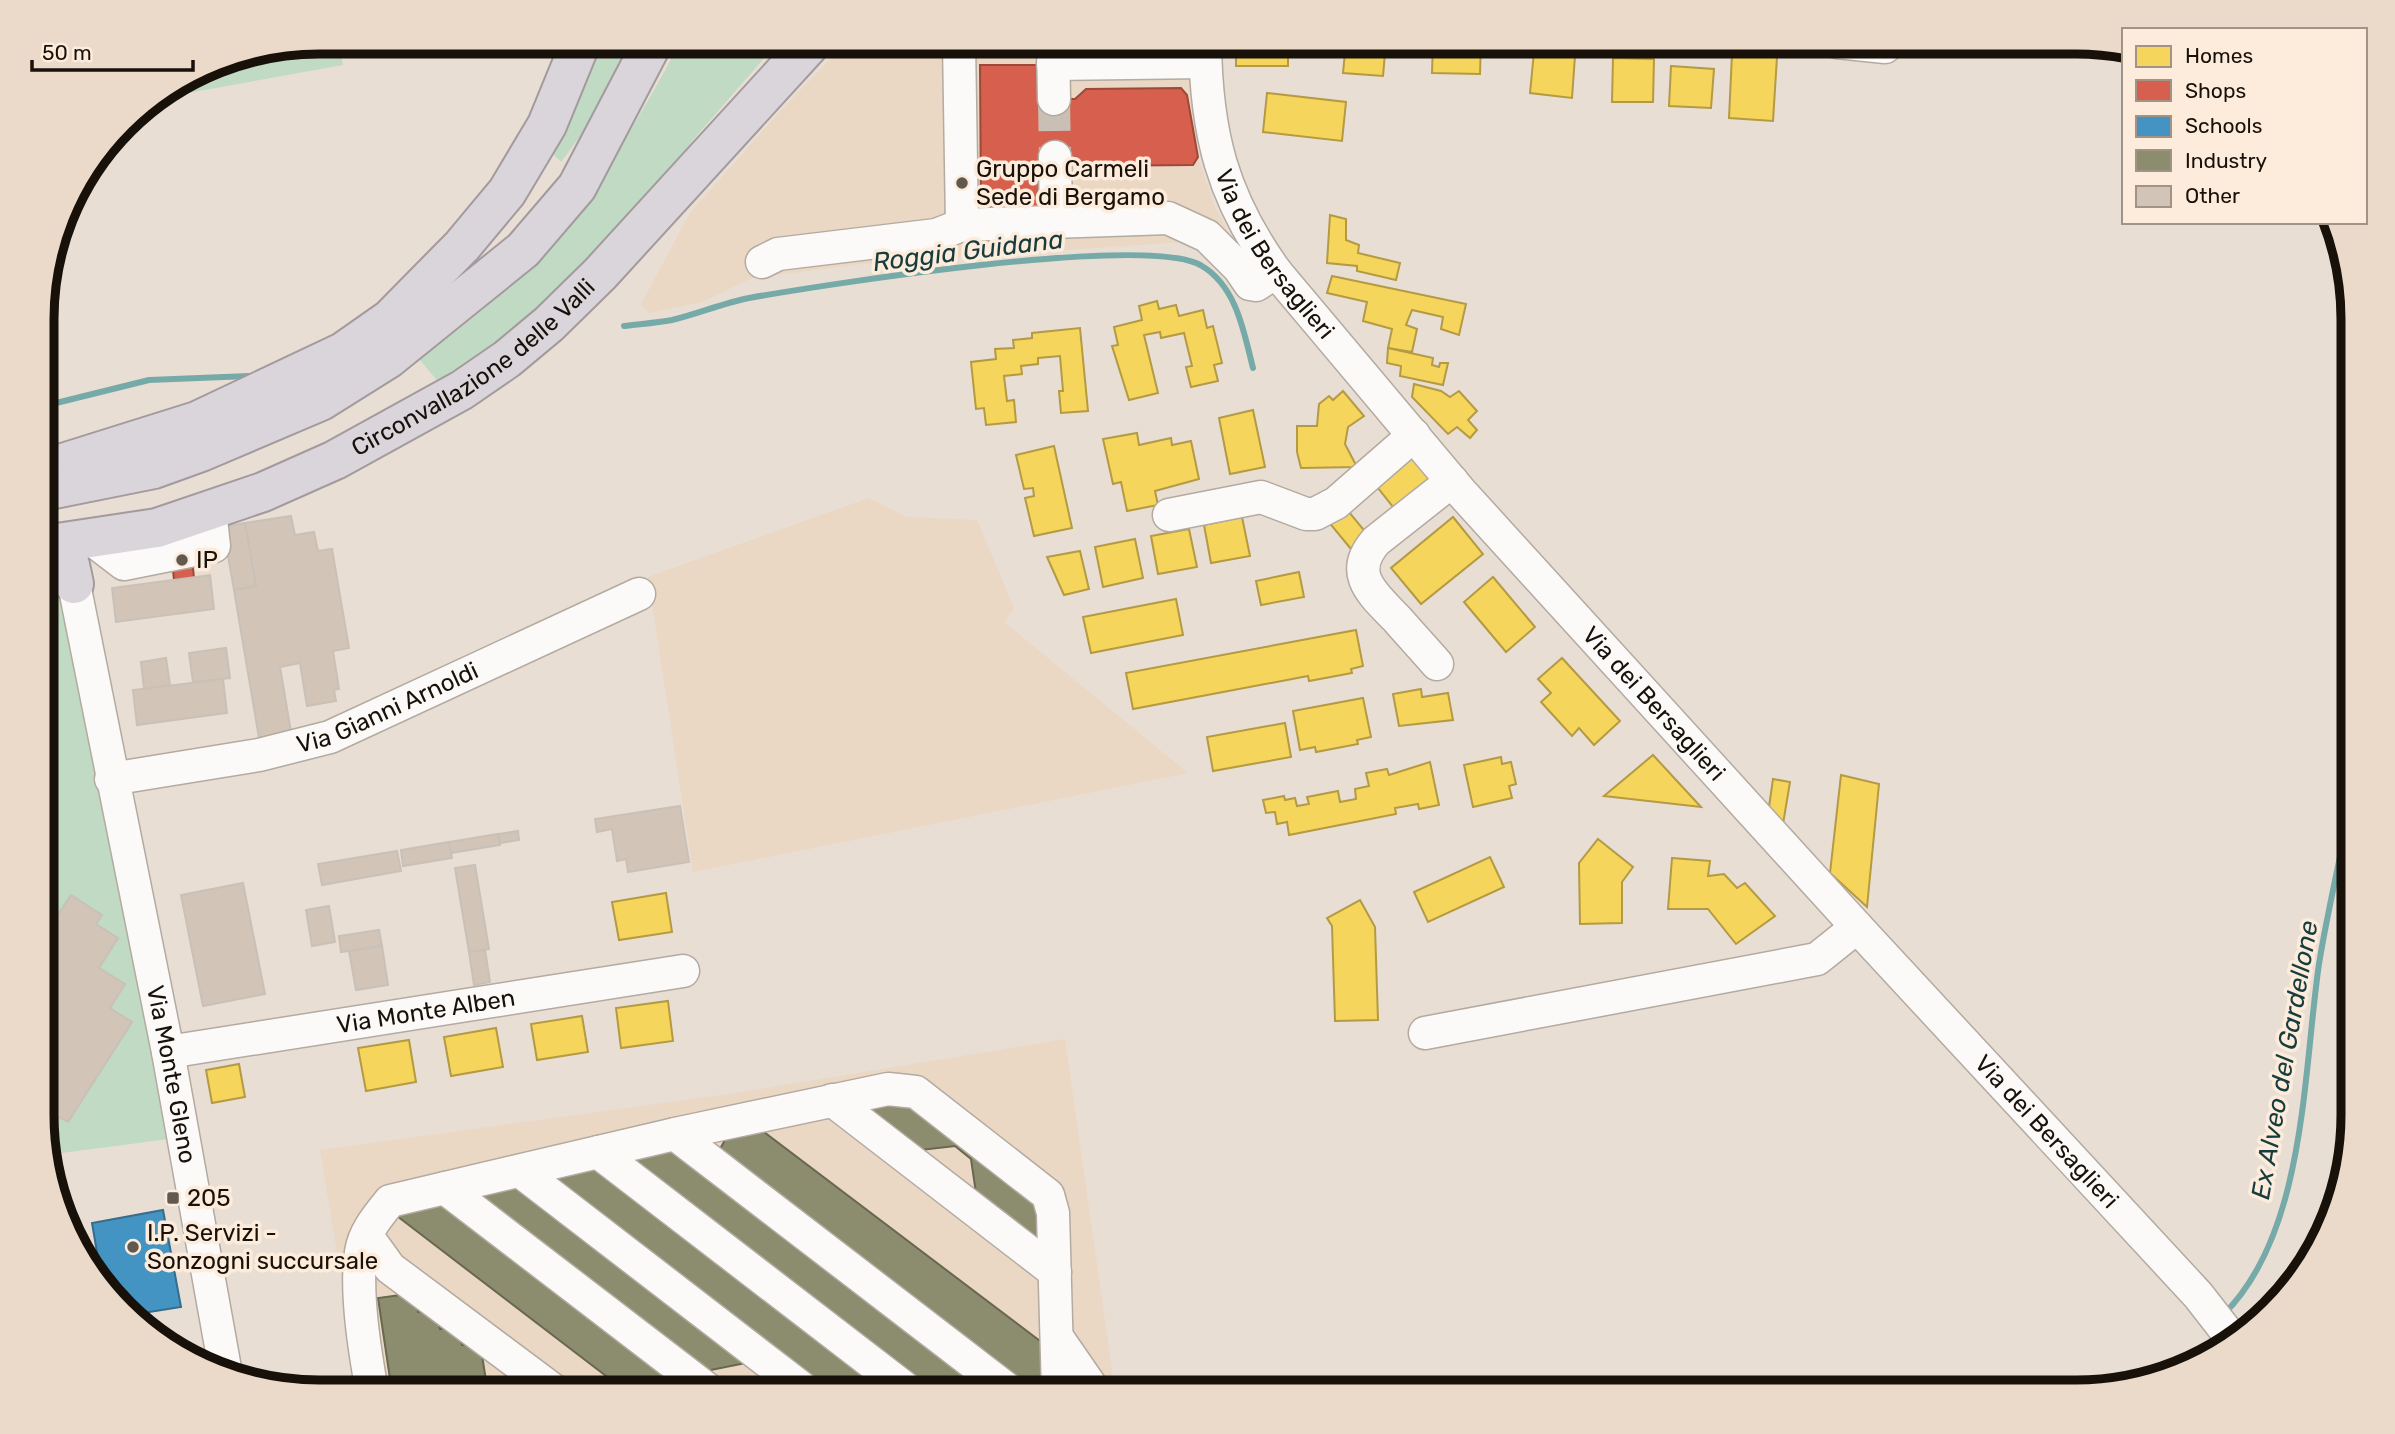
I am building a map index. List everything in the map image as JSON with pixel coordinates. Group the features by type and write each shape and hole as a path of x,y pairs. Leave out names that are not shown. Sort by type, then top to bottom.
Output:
{"highway":[{"path":"293,375 384,311 458,237 511,163 562,54"},
{"path":"54,466 197,421 343,352 390,320 462,246 507,192 540,136 576,54"},
{"path":"577,187 647,54"},
{"path":"54,489 154,469 234,439 321,401 388,359 523,250 642,104 668,54"},
{"name":"Circonvallazione delle Valli","path":"54,543 157,528 263,492 335,460 397,427 507,359 550,324 600,274 801,54"},
{"path":"54,556 63,556 70,565 74,584"}],"street":[{"path":"959,54 961,225"},
{"path":"1053,54 1054,99"},
{"name":"Via dei Bersaglieri","path":"1205,54 1208,117 1222,175 1248,234 1276,272 1452,481 1857,927 2198,1295 2227,1332"},
{"path":"1055,157 1056,222"},
{"path":"762,262 778,254 936,235 961,225 1168,218 1207,236 1239,268 1250,284 1256,285 1276,272"},
{"path":"1169,515 1261,497 1306,514 1315,514 1336,503 1414,435"},
{"path":"1437,664 1368,588 1364,561 1366,552 1376,541 1452,481"},
{"name":"Via Monte Gleno","path":"74,584 116,778 224,1362"},
{"name":"Via Gianni Arnoldi","path":"116,778 259,755 330,737 639,594"},
{"path":"1424,1033 1817,959 1857,927"},
{"name":"Via Monte Alben","path":"168,1052 683,971"},
{"path":"370,1380 363,1340 361,1251 372,1223 390,1201 676,1134 888,1089 916,1092 1048,1195 1053,1213 1058,1380"},
{"path":"832,1100 1055,1272"},
{"path":"676,1134 995,1380"},
{"path":"598,1152 894,1380"},
{"path":"520,1171 791,1380"},
{"path":"445,1188 695,1380"},
{"path":"367,1236 390,1268 540,1380"},
{"path":"1057,1337 1087,1380"}],"shaded area":[{"name":"Gruppo Carmeli Sede di Bergamo","path":"835,54 1189,54 1199,160 1214,205 1245,264 1183,242 863,264 752,278 702,302 649,313 641,304 690,213 783,108"},
{"path":"869,498 907,517 977,520 1014,608 1004,622 1188,773 693,872 648,577"},
{"path":"1065,1039 1113,1380 358,1380 320,1150 736,1093"}],"green space":[{"path":"341,54 343,65 179,95 218,74 268,59"},
{"path":"583,54 632,54 595,116 561,162 545,146"},
{"path":"673,54 768,54 693,140 614,249 445,390 420,360 483,310 542,251 587,195 645,105"},
{"path":"60,568 169,1139 58,1154 54,1115 54,569"}],"building: Homes":[{"path":"1236,54 1288,54 1288,66 1236,66"},
{"path":"1345,54 1385,54 1383,76 1343,73"},
{"path":"1433,54 1481,54 1480,74 1432,73"},
{"path":"1534,54 1575,56 1572,98 1530,93"},
{"path":"1732,54 1777,57 1773,121 1729,118"},
{"path":"1613,58 1654,59 1653,102 1612,102"},
{"path":"1671,66 1714,69 1711,108 1669,106"},
{"path":"1267,93 1346,102 1342,141 1263,132"},
{"path":"1330,215 1346,219 1346,240 1359,245 1358,253 1400,263 1396,280 1357,271 1357,266 1327,263"},
{"path":"1332,276 1466,304 1459,335 1441,329 1443,317 1412,310 1406,325 1417,329 1412,352 1388,348 1392,329 1363,321 1367,302 1327,293"},
{"path":"1157,301 1159,309 1176,305 1179,316 1203,310 1207,328 1213,326 1222,363 1214,365 1218,381 1191,387 1186,367 1192,366 1184,333 1161,338 1160,332 1144,335 1158,393 1129,400 1112,346 1118,345 1114,327 1142,320 1139,306"},
{"path":"1080,328 1088,411 1061,413 1059,391 1063,391 1060,356 1038,358 1038,364 1021,366 1022,374 1004,376 1007,401 1014,400 1016,422 986,425 984,408 976,409 971,362 996,359 995,349 1014,348 1013,340 1032,338 1032,333"},
{"path":"1388,348 1433,358 1432,365 1439,367 1440,363 1448,363 1443,385 1400,376 1401,366 1387,363"},
{"path":"1414,384 1441,391 1450,397 1459,391 1477,411 1468,420 1477,430 1470,438 1457,427 1448,434 1412,397"},
{"path":"1343,391 1364,416 1348,427 1345,444 1357,467 1301,468 1297,452 1297,426 1317,426 1319,404 1329,396 1333,400"},
{"path":"1253,410 1265,467 1230,474 1219,418"},
{"path":"1137,433 1139,445 1171,438 1172,445 1191,441 1199,479 1155,491 1158,505 1127,511 1121,482 1113,484 1103,439"},
{"path":"1054,446 1072,528 1034,536 1025,498 1034,496 1033,488 1024,489 1016,455"},
{"path":"1411,453 1435,482 1397,512 1374,483"},
{"path":"1344,506 1368,535 1351,549 1327,520"},
{"path":"1242,517 1250,556 1211,563 1204,525"},
{"path":"1453,517 1483,554 1421,604 1391,568"},
{"path":"1189,529 1197,567 1158,574 1151,536"},
{"path":"1135,539 1143,578 1103,587 1095,547"},
{"path":"1080,551 1089,589 1064,595 1047,557"},
{"path":"1299,572 1304,597 1261,605 1256,581"},
{"path":"1493,577 1535,627 1506,652 1464,602"},
{"path":"1176,599 1183,635 1091,653 1083,617"},
{"path":"1356,630 1363,666 1351,669 1352,673 1309,681 1308,676 1133,709 1126,673"},
{"path":"1562,658 1620,721 1594,745 1579,728 1572,736 1541,702 1551,693 1538,679"},
{"path":"1421,689 1422,697 1448,693 1453,720 1399,726 1393,694"},
{"path":"1363,698 1371,737 1357,740 1358,744 1316,752 1315,747 1300,750 1293,711"},
{"path":"1285,723 1291,757 1213,771 1207,737"},
{"path":"1653,755 1701,807 1604,796"},
{"path":"1501,757 1502,764 1511,762 1516,784 1509,786 1512,798 1473,807 1464,765"},
{"path":"1430,762 1439,805 1419,809 1418,804 1395,808 1396,814 1289,835 1287,822 1277,824 1275,812 1266,813 1263,800 1284,796 1285,800 1295,798 1297,806 1309,804 1307,797 1338,791 1340,802 1356,799 1355,789 1369,786 1366,773 1387,769 1389,775"},
{"path":"1841,775 1879,784 1867,907 1830,873"},
{"path":"1773,779 1790,782 1783,824 1769,807"},
{"path":"1598,839 1633,867 1622,882 1622,923 1580,924 1579,863"},
{"path":"1490,857 1504,887 1428,922 1414,892"},
{"path":"1672,858 1710,861 1708,876 1724,874 1737,888 1745,883 1775,916 1736,944 1708,909 1668,909"},
{"path":"666,893 672,932 619,940 612,902"},
{"path":"1360,900 1375,927 1378,1020 1335,1021 1332,926 1327,918"},
{"path":"668,1001 673,1041 621,1048 616,1008"},
{"path":"582,1016 588,1052 537,1060 531,1024"},
{"path":"496,1028 503,1067 451,1076 444,1037"},
{"path":"409,1040 416,1082 366,1091 358,1048"},
{"path":"239,1064 245,1097 212,1103 206,1070"}],"building: Shops":[{"path":"980,65 1041,65 1042,99 1075,99 1086,89 1181,88 1187,95 1198,157 1193,165 1083,166 1075,157 1042,157 1043,209 981,210"},
{"name":"IP","path":"190,539 194,578 174,580 170,542"}],"building: Schools":[{"name":"I.P. Servizi - Sonzogni succursale","path":"163,1210 181,1307 144,1313 132,1302 98,1261 92,1223"}],"building: Industry":[{"path":"903,1095 1039,1196 1045,1252 977,1200 971,1159 955,1146 912,1151 848,1101"},
{"path":"756,1126 1044,1344 1045,1371 1039,1380 1023,1380 720,1149 730,1131"},
{"path":"675,1149 975,1380 912,1380 621,1155"},
{"path":"596,1168 872,1380 811,1380 547,1176"},
{"path":"519,1186 751,1362 696,1373 468,1194"},
{"path":"444,1205 672,1380 611,1380 393,1213"},
{"path":"416,1293 418,1312 437,1310 440,1329 459,1326 462,1345 480,1342 486,1380 390,1380 378,1298"}],"building: Other":[{"path":"291,516 295,535 314,532 318,551 332,549 349,648 333,651 339,689 334,690 336,701 307,706 300,663 280,667 291,732 259,738 234,590 256,586 245,523"},
{"path":"245,523 256,586 234,590 223,527"},
{"path":"210,575 214,609 116,622 112,588"},
{"path":"226,648 230,678 193,682 189,653"},
{"path":"166,658 170,685 144,689 141,662"},
{"path":"223,679 227,713 137,725 133,690"},
{"path":"680,806 689,862 628,872 626,859 617,861 612,829 597,832 595,819"},
{"path":"518,831 519,840 500,843 498,834"},
{"path":"498,834 500,845 451,853 449,842"},
{"path":"449,842 452,858 403,866 401,850"},
{"path":"397,851 401,871 322,885 318,864"},
{"path":"475,865 489,949 469,952 455,868"},
{"path":"243,883 265,994 203,1006 181,895"},
{"path":"71,895 102,915 96,924 118,938 99,968 125,984 110,1008 132,1022 68,1122 54,1114 54,921"},
{"path":"329,906 335,942 312,946 306,910"},
{"path":"379,930 382,946 341,952 339,936"},
{"path":"382,946 388,985 356,990 349,951"},
{"path":"485,950 490,982 474,985 469,952"}],"waterway":[{"name":"Roggia Guidana","path":"624,326 672,320 749,298 911,273 1055,258 1120,255 1171,257 1202,266 1223,286 1237,312 1253,368"},
{"name":"Roggia Guidana","path":"54,404 149,380 249,376"},
{"name":"Ex Alveo del Gardellone","path":"2224,1314 2251,1280 2271,1240 2286,1196 2304,1101 2319,964 2341,851"}],"tunnel":[{"path":"1054,99 1055,157"}],"place":[{"name":"Gruppo Carmeli Sede di Bergamo","path":"962,183"},
{"name":"IP","path":"182,560"},
{"name":"205","path":"173,1198"},
{"name":"I.P. Servizi - Sonzogni succursale","path":"133,1247"}]}
